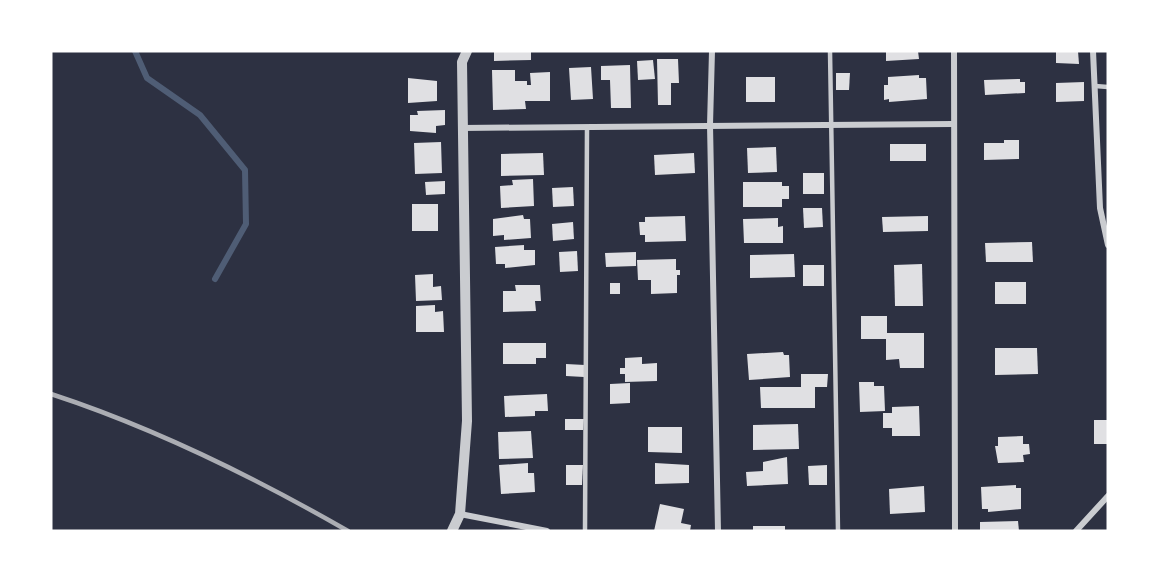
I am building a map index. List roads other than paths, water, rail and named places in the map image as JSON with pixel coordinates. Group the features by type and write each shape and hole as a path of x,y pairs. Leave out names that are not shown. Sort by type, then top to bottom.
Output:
{"street":[{"path":"452,531 459,514 467,421 462,62 467,51"},
{"path":"712,51 710,125 718,531"},
{"path":"954,51 955,531"},
{"path":"1093,51 1100,208 1108,245"},
{"path":"462,128 953,124"},
{"path":"1076,531 1108,496"},
{"path":"459,514 547,531"}],"lane":[{"path":"830,51 829,124 838,531"},
{"path":"1095,86 1108,87"},
{"path":"585,531 587,127"}],"waterway":[{"path":"135,51 147,78 200,115 245,170 246,224 215,279"}],"railway":[{"path":"51,394 128,422 203,455 348,531"}]}
